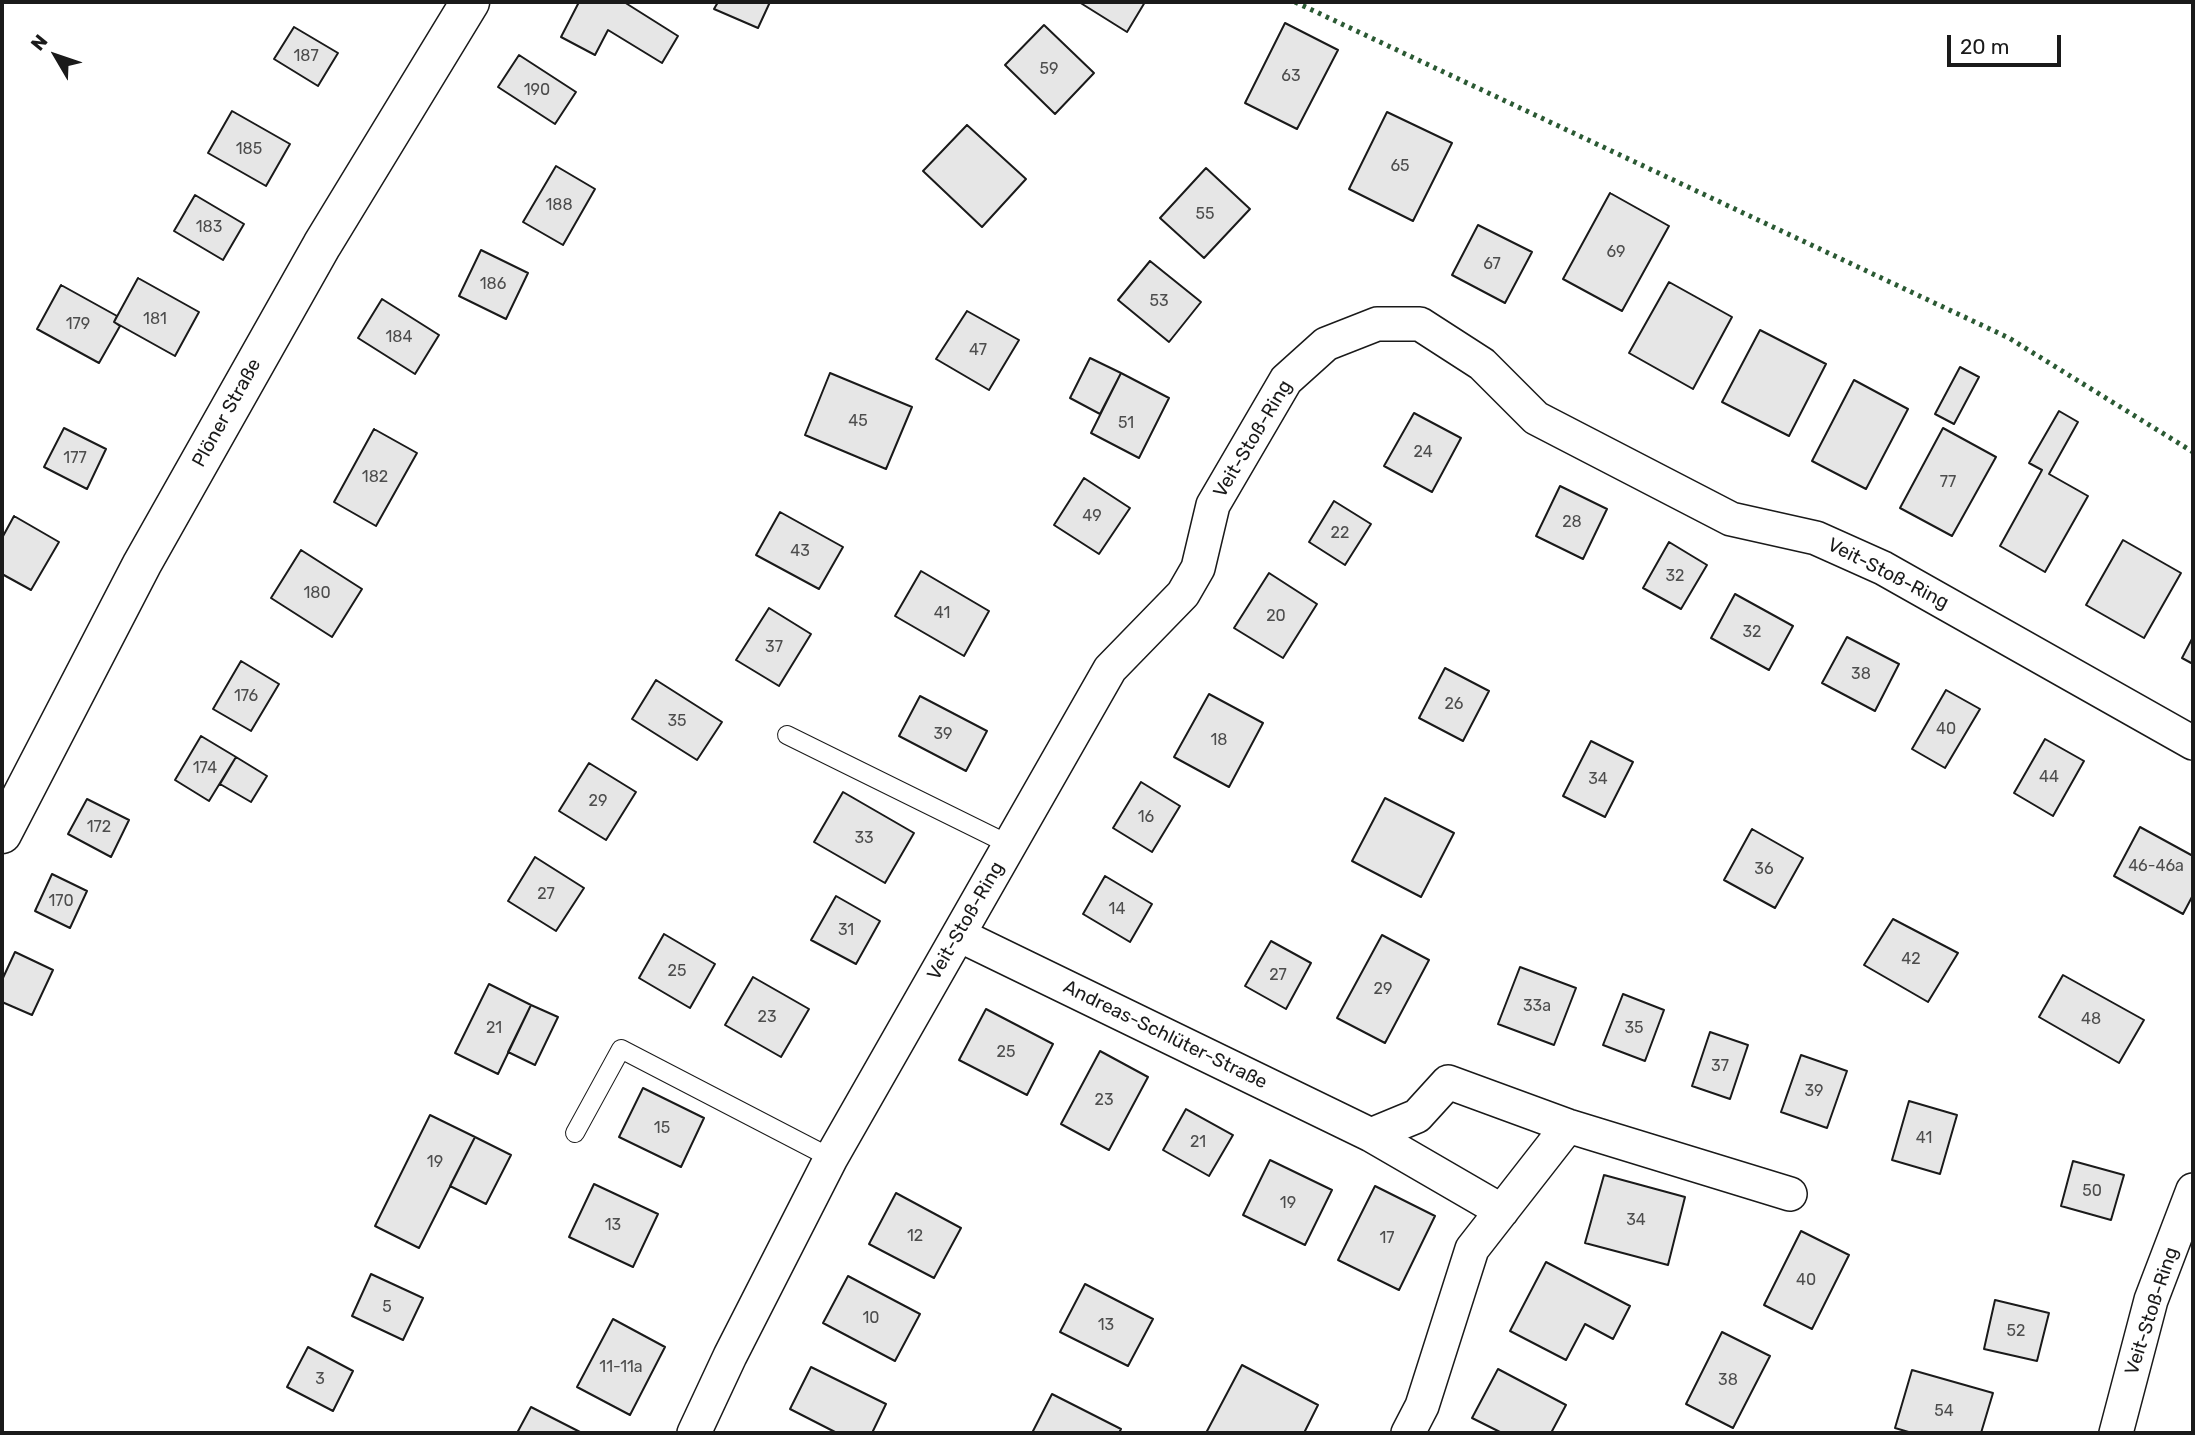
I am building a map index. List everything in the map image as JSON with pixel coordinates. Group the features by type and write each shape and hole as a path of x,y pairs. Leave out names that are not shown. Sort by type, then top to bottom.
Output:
{"main road":[{"name":"Plöner Straße","path":"2,834 169,517 323,244 470,2"}],"street":[{"name":"Veit-Stoß-Ring","path":"694,1433 730,1356 831,1158 1110,669 1183,594 1198,568 1213,505 1286,380 1326,344 1377,324 1420,324 1482,364 1536,418 1731,519 1816,538 1883,568 2193,743"},
{"name":"Andreas-Schlüter-Straße","path":"959,935 1371,1135 1502,1211"},
{"path":"1371,1135 1417,1116 1448,1082 1568,1126 1790,1194"},
{"path":"1408,1433 1422,1406 1472,1249 1568,1126"},
{"name":"Veit-Stoß-Ring","path":"2116,1433 2151,1300 2193,1190"}],"lane":[{"path":"787,735 1010,845"},
{"path":"575,1133 621,1049 831,1158"}],"building":[{"path":"579,2 624,2 678,36 662,63 608,30 595,55 561,37"},
{"path":"718,2 770,2 758,28 714,9"},
{"path":"1079,2 1145,2 1127,32"},
{"path":"1285,23 1338,50 1297,129 1245,103"},
{"path":"1044,25 1094,73 1055,114 1005,65"},
{"path":"294,27 338,53 318,86 274,59"},
{"path":"519,55 576,92 555,124 498,87"},
{"path":"232,111 290,144 266,186 208,153"},
{"path":"1387,112 1452,143 1413,221 1349,189"},
{"path":"967,125 1026,179 982,227 923,171"},
{"path":"556,166 595,189 563,245 523,222"},
{"path":"1206,168 1250,209 1204,258 1160,218"},
{"path":"1610,193 1669,226 1622,311 1563,279"},
{"path":"195,195 244,224 223,260 174,231"},
{"path":"1478,225 1532,252 1505,303 1452,275"},
{"path":"481,250 528,273 506,319 459,296"},
{"path":"1150,261 1201,302 1169,342 1118,300"},
{"path":"138,278 199,312 175,356 114,322"},
{"path":"1669,282 1732,317 1693,389 1629,353"},
{"path":"61,285 117,316 114,322 120,326 99,363 37,329"},
{"path":"382,299 439,335 415,374 358,338"},
{"path":"967,311 1019,340 989,390 936,359"},
{"path":"1760,330 1826,364 1789,436 1722,402"},
{"path":"1090,358 1121,373 1100,414 1070,398"},
{"path":"1960,367 1979,377 1954,424 1935,414"},
{"path":"830,373 912,407 886,469 805,435"},
{"path":"1121,373 1169,398 1139,458 1091,433"},
{"path":"1854,380 1908,409 1866,489 1812,461"},
{"path":"2059,411 2078,422 2049,474 2088,496 2045,572 2000,546 2042,470 2029,463"},
{"path":"1414,413 1461,438 1432,492 1384,466"},
{"path":"64,428 106,449 87,489 44,467"},
{"path":"1943,428 1996,457 1952,536 1900,508"},
{"path":"374,429 417,453 376,526 334,502"},
{"path":"1084,478 1130,508 1099,554 1054,525"},
{"path":"1560,486 1607,509 1583,559 1536,536"},
{"path":"1334,501 1371,524 1345,565 1309,542"},
{"path":"780,512 843,547 819,589 756,555"},
{"path":"14,516 59,542 31,590 2,574 2,538"},
{"path":"2123,540 2181,573 2144,638 2086,605"},
{"path":"1669,542 1707,565 1681,609 1643,588"},
{"path":"301,550 362,589 332,637 271,598"},
{"path":"921,571 989,611 964,656 895,616"},
{"path":"1269,573 1317,604 1283,658 1234,628"},
{"path":"1735,594 1793,626 1769,670 1711,638"},
{"path":"769,608 811,634 779,686 736,660"},
{"path":"1847,637 1899,664 1875,711 1822,683"},
{"path":"2193,637 2193,664 2182,658"},
{"path":"241,661 279,684 251,731 213,709"},
{"path":"1445,668 1489,691 1463,741 1419,718"},
{"path":"656,680 722,722 697,760 632,719"},
{"path":"1946,690 1980,709 1945,768 1912,749"},
{"path":"1209,694 1263,723 1229,787 1174,757"},
{"path":"920,696 987,731 966,771 899,736"},
{"path":"201,736 236,757 209,801 175,780"},
{"path":"2045,739 2084,761 2053,816 2014,793"},
{"path":"1591,741 1633,762 1605,817 1563,796"},
{"path":"236,757 267,776 251,802 220,784"},
{"path":"589,763 636,792 606,840 559,811"},
{"path":"1141,782 1180,806 1152,852 1113,828"},
{"path":"843,792 914,833 885,883 814,842"},
{"path":"1385,798 1454,833 1421,897 1352,861"},
{"path":"87,799 129,820 111,857 68,834"},
{"path":"2140,827 2193,856 2193,895 2183,914 2114,876"},
{"path":"1752,829 1803,858 1775,908 1724,880"},
{"path":"535,857 584,888 556,931 508,901"},
{"path":"52,874 87,891 70,928 35,911"},
{"path":"1105,876 1152,904 1130,942 1083,914"},
{"path":"836,896 880,921 856,964 811,940"},
{"path":"1893,919 1958,953 1928,1002 1864,965"},
{"path":"664,934 715,964 690,1008 639,978"},
{"path":"1382,935 1429,960 1385,1043 1337,1018"},
{"path":"1271,941 1311,963 1286,1009 1245,986"},
{"path":"15,952 53,970 32,1015 2,1002 2,980"},
{"path":"1520,967 1576,988 1554,1045 1498,1024"},
{"path":"2063,975 2144,1020 2119,1063 2039,1017"},
{"path":"753,977 809,1009 781,1057 725,1025"},
{"path":"489,984 531,1005 498,1074 455,1053"},
{"path":"1623,994 1664,1010 1645,1061 1603,1045"},
{"path":"531,1005 558,1017 535,1065 508,1052"},
{"path":"986,1009 1053,1044 1027,1095 959,1060"},
{"path":"1710,1032 1748,1045 1730,1099 1692,1086"},
{"path":"1100,1051 1148,1077 1109,1150 1061,1124"},
{"path":"1801,1055 1847,1071 1827,1128 1781,1112"},
{"path":"643,1088 704,1118 681,1167 619,1137"},
{"path":"1909,1101 1957,1115 1940,1174 1892,1160"},
{"path":"1186,1109 1233,1135 1209,1176 1163,1150"},
{"path":"430,1115 475,1137 419,1248 375,1226"},
{"path":"475,1137 511,1155 486,1204 450,1186"},
{"path":"1270,1160 1332,1190 1305,1245 1243,1215"},
{"path":"2073,1161 2124,1175 2111,1220 2061,1206"},
{"path":"1604,1175 1685,1197 1668,1265 1585,1243"},
{"path":"594,1184 658,1214 633,1267 569,1237"},
{"path":"1375,1186 1435,1216 1399,1290 1338,1260"},
{"path":"896,1193 961,1228 934,1278 869,1244"},
{"path":"1801,1231 1849,1255 1812,1329 1764,1305"},
{"path":"1546,1262 1630,1306 1613,1339 1585,1324 1566,1360 1510,1331"},
{"path":"371,1274 423,1298 403,1340 352,1316"},
{"path":"848,1276 920,1314 895,1361 823,1323"},
{"path":"1085,1284 1153,1319 1128,1366 1060,1332"},
{"path":"1995,1300 2049,1313 2037,1361 1984,1349"},
{"path":"613,1319 665,1347 630,1415 577,1387"},
{"path":"1722,1332 1770,1356 1733,1428 1686,1404"},
{"path":"308,1347 353,1371 333,1411 287,1387"},
{"path":"1242,1365 1318,1405 1304,1433 1206,1433"},
{"path":"811,1367 886,1404 872,1433 837,1433 790,1409"},
{"path":"1498,1369 1566,1405 1551,1433 1502,1433 1472,1418"},
{"path":"1912,1370 1993,1393 1981,1433 1912,1433 1895,1428"},
{"path":"1052,1394 1121,1429 1119,1433 1032,1433"},
{"path":"531,1407 582,1433 517,1433"}],"hedge":[{"path":"1295,2 2009,338 2193,452"}]}
